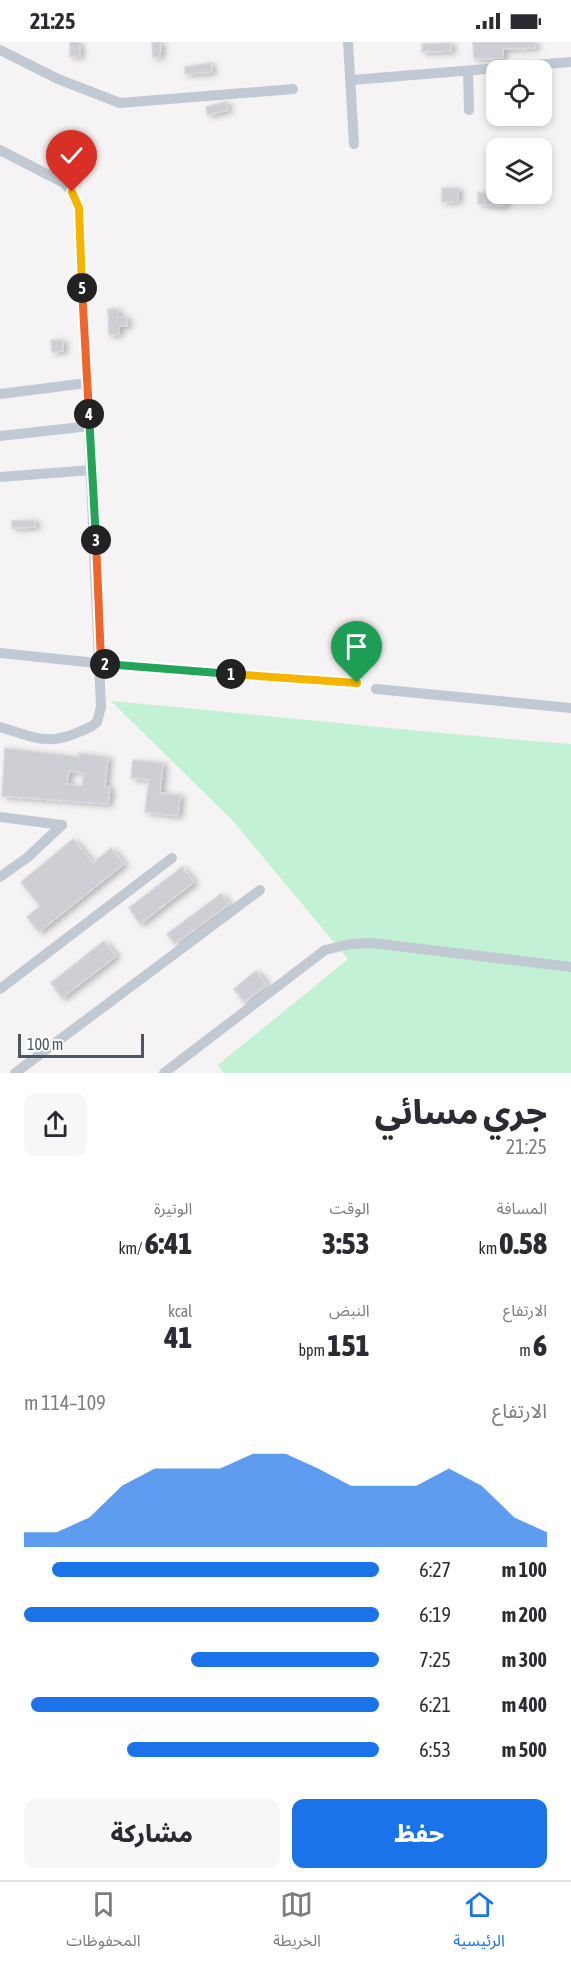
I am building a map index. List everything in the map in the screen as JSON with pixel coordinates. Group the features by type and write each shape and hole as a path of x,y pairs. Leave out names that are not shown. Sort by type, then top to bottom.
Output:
{"street":[{"path":"6,42 0,48 58,79 120,103 292,89"},
{"path":"348,42 354,144"},
{"path":"352,80 571,62"},
{"path":"468,70 469,110"},
{"path":"0,150 64,183 72,192 79,208 101,662 101,707 97,722 92,726 56,741 31,738 0,727"},
{"path":"0,394 87,383"},
{"path":"0,436 90,426"},
{"path":"0,477 92,470"},
{"path":"0,653 357,683"},
{"path":"376,689 571,708"},
{"path":"0,816 62,825 28,857 0,877"},
{"path":"0,989 172,858"},
{"path":"15,1073 260,890"},
{"path":"164,1073 325,950 350,944 372,943 571,968"}],"green space":[{"path":"111,701 571,744 571,1073 224,1073 218,1065 348,959 233,821"}],"building":[{"path":"70,42 79,42 80,56 70,56"},
{"path":"152,42 161,42 160,57 153,57"},
{"path":"473,42 535,42 535,48 503,49 503,58 474,59"},
{"path":"451,43 451,51 422,52 422,44"},
{"path":"211,63 212,72 185,74 185,67"},
{"path":"226,102 228,110 208,115 206,107"},
{"path":"442,188 458,188 458,201 442,202"},
{"path":"478,192 486,193 486,204 505,204 505,206 478,204"},
{"path":"108,309 118,309 118,317 127,317 127,326 119,326 119,334 109,335"},
{"path":"51,340 63,340 63,351 52,352"},
{"path":"35,520 35,527 12,528 12,521"},
{"path":"5,748 79,757 79,753 108,757 105,786 110,787 108,804 2,796","holes":["69,771 84,773 82,786 67,784"]},
{"path":"133,760 163,763 160,793 180,795 178,816 145,812 149,780 131,778"},
{"path":"73,839 93,863 111,848 124,864 39,932 27,917 40,906 21,882"},
{"path":"182,867 194,882 140,924 129,908"},
{"path":"221,894 229,904 175,944 167,934"},
{"path":"104,941 116,956 62,998 51,983"},
{"path":"256,971 267,985 244,1002 234,989"}],"route":[{"path":"72,192 79,208 101,662 357,683"}]}
